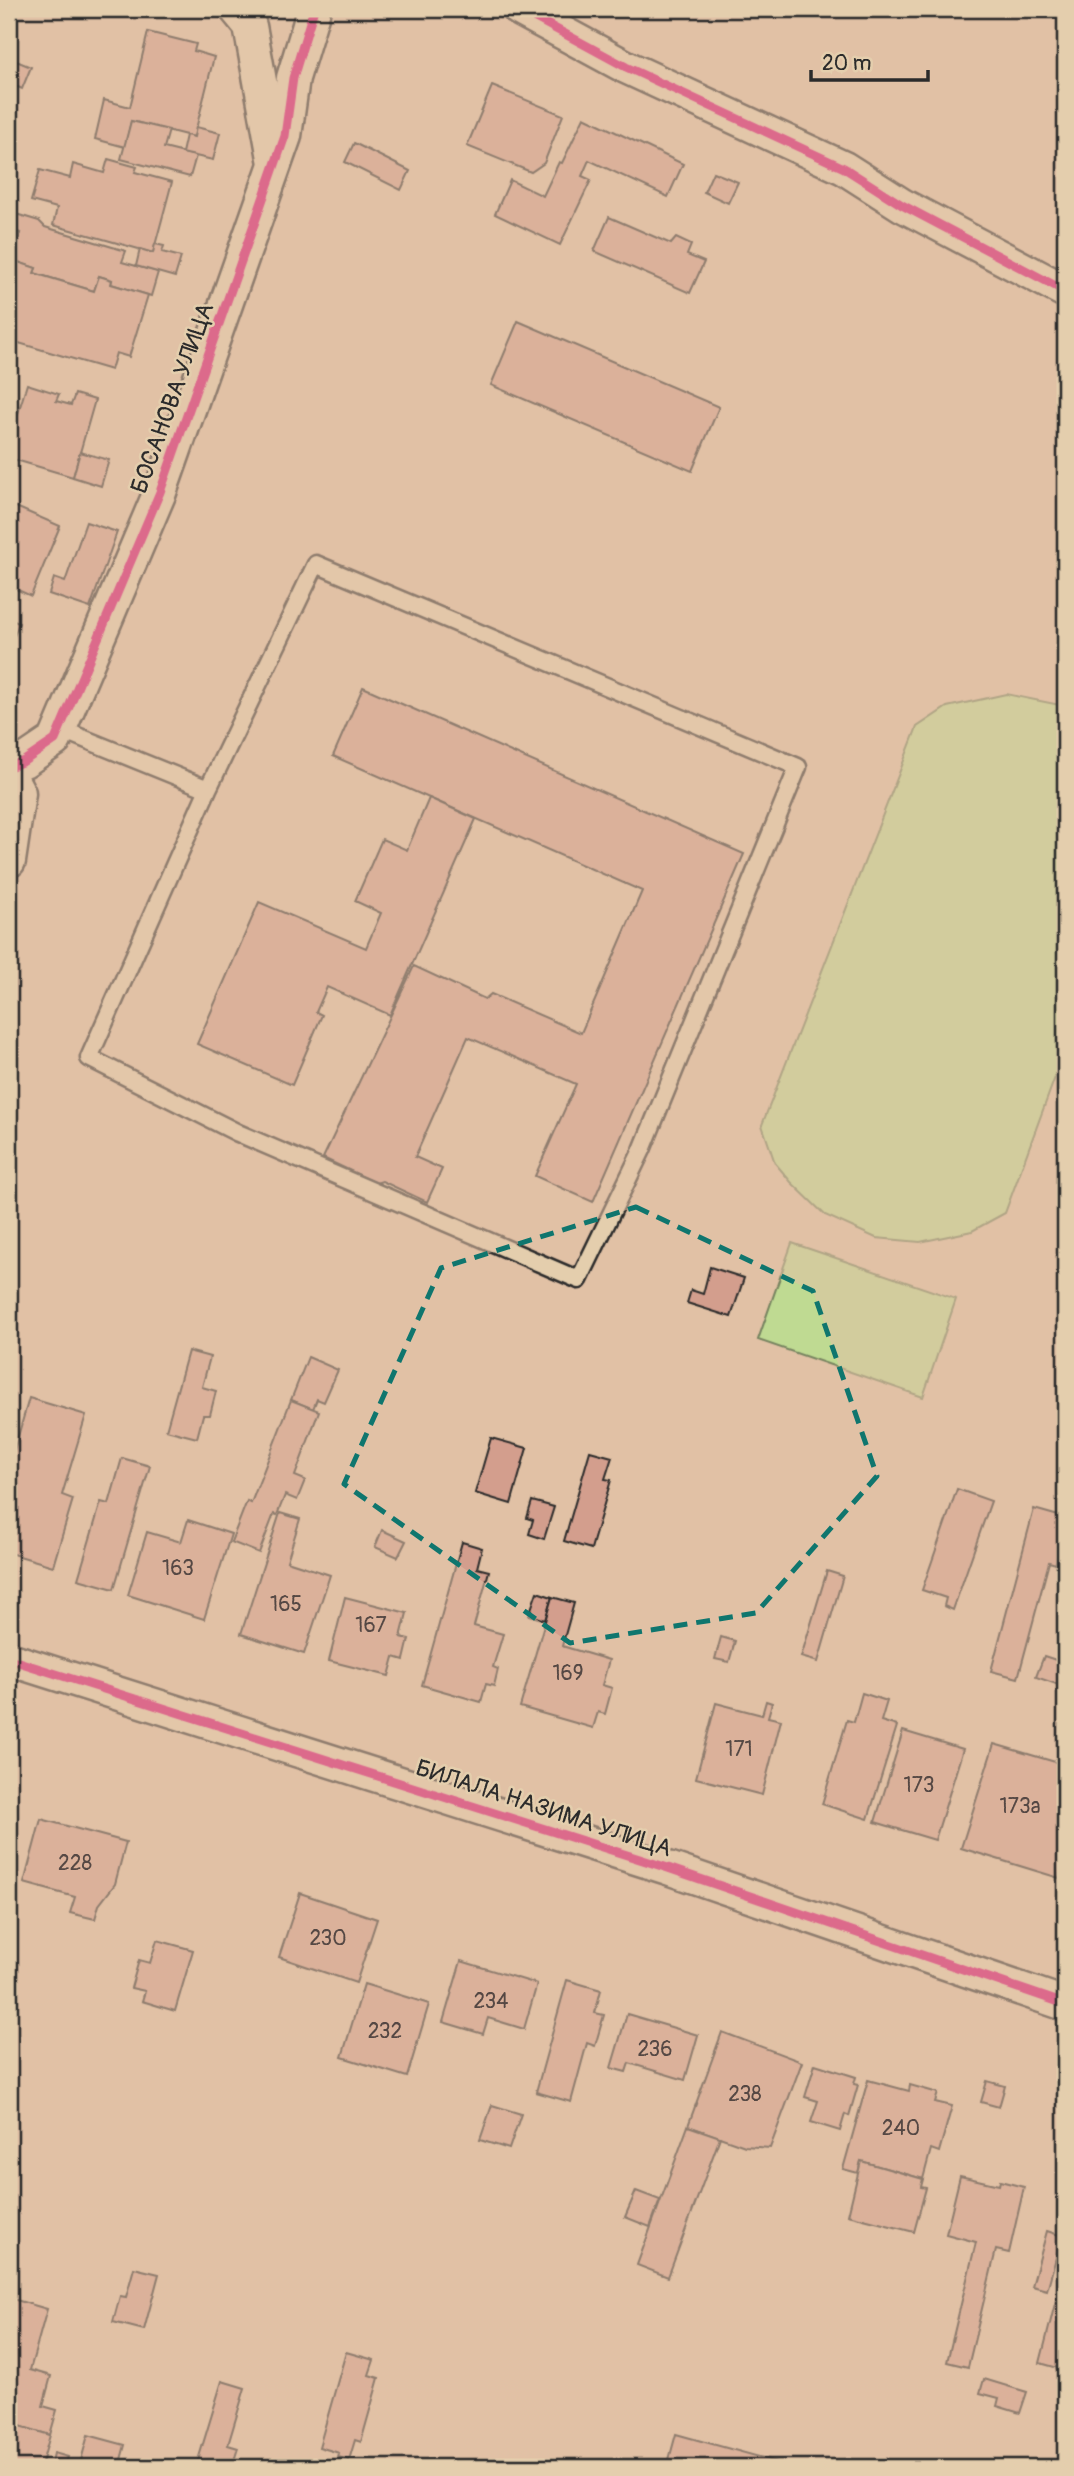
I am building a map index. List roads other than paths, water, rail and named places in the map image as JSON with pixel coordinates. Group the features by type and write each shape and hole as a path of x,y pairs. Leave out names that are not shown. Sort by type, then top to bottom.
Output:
{"street":[{"path":"236,9 250,26 275,165"},
{"name":"БОСАНОВА УЛИЦА","path":"9,767 24,761 55,740 160,492 285,136 293,78 314,9"},
{"path":"519,9 626,67 844,168 913,211 1065,291"},
{"path":"9,774 19,793 9,861"},
{"name":"БИЛАЛА НАЗИМА УЛИЦА","path":"9,1659 668,1868 1065,2004"}],"lane":[{"path":"316,565 798,767 642,1150 579,1280 238,1133 89,1058 208,789 316,565"},
{"path":"60,729 208,789"}]}
